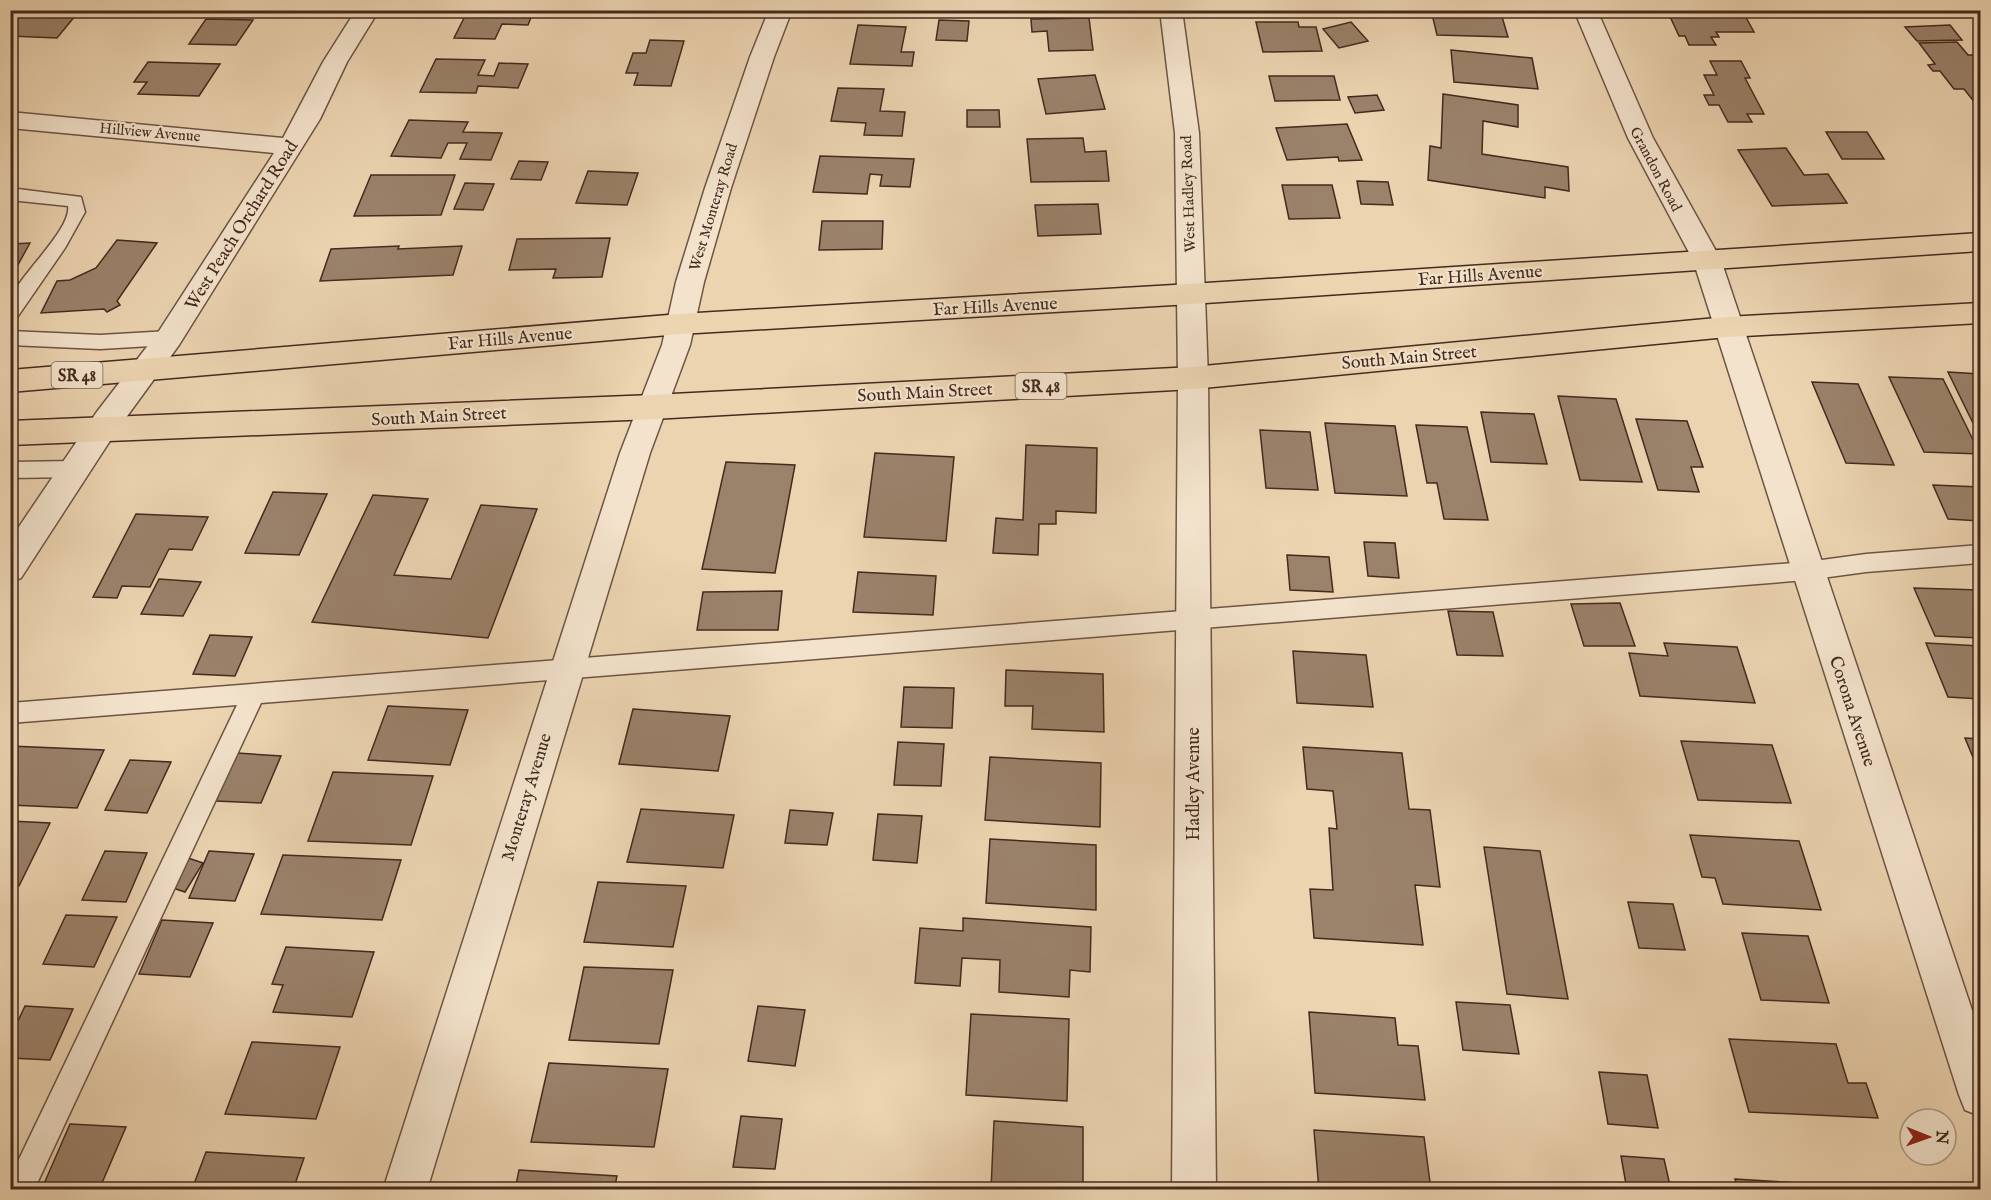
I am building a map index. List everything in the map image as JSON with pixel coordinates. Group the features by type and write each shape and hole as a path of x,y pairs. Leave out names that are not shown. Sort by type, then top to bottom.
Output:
{"main road":[{"name":"Far Hills Avenue","path":"10,381 681,324 1191,294 1980,242"},
{"name":"South Main Street","path":"10,433 653,407 1193,378 1727,327 1980,313"}],"street":[{"name":"West Peach Orchard Road","path":"10,568 100,431 143,370 170,338 308,119 335,62 368,10"},
{"name":"West Monteray Road","path":"653,407 676,345 718,188 762,57 782,10"},
{"name":"West Hadley Road","path":"1171,10 1187,133 1193,378"},
{"name":"Grandon Road","path":"1584,10 1637,135 1707,260 1727,327"},
{"name":"Hillview Avenue","path":"10,120 231,139 290,147"},
{"name":"Corona Avenue","path":"1727,327 1980,1095"},
{"name":"Hadley Avenue","path":"1193,378 1194,1190"},
{"name":"Monteray Avenue","path":"405,1190 566,669 653,407"}],"lane":[{"path":"10,194 75,201 77,212 59,244 10,314"},
{"path":"10,338 99,342 170,338"},
{"path":"10,470 74,469"},
{"path":"10,713 1807,571 1866,563 1980,554"},
{"path":"19,1190 254,694"}],"building":[{"path":"10,10 80,10 57,38 10,36"},
{"path":"468,10 534,10 528,25 502,24 495,39 454,38"},
{"path":"1431,10 1500,10 1508,37 1437,35"},
{"path":"1667,10 1744,14 1754,32 1716,32 1719,37 1711,37 1716,45 1689,45 1685,36 1679,36"},
{"path":"1089,18 1093,50 1049,51 1047,31 1032,32 1031,19"},
{"path":"206,19 253,20 236,45 189,44"},
{"path":"939,20 969,21 967,41 936,40"},
{"path":"1256,22 1298,22 1299,27 1316,27 1322,51 1263,52"},
{"path":"1351,22 1368,41 1339,48 1323,29"},
{"path":"858,25 906,27 901,52 914,52 912,66 850,64"},
{"path":"1950,25 1962,40 1917,41 1905,27"},
{"path":"650,40 684,41 671,86 634,85 638,73 626,73 633,53 646,53"},
{"path":"1957,42 1968,55 1976,55 1980,60 1980,109 1964,89 1954,89 1940,71 1933,71 1928,65 1935,64 1919,43"},
{"path":"1451,50 1532,58 1538,89 1454,82"},
{"path":"436,59 485,60 478,75 494,76 499,63 528,64 518,88 478,86 476,93 420,92"},
{"path":"1710,61 1741,61 1750,78 1745,78 1764,114 1747,114 1752,122 1728,122 1719,105 1709,105 1704,95 1714,95 1704,75 1717,75"},
{"path":"148,62 220,64 199,96 138,94 147,82 134,82"},
{"path":"1095,75 1105,109 1046,114 1038,79"},
{"path":"1269,76 1334,76 1340,100 1275,101"},
{"path":"838,88 884,89 880,111 905,112 902,136 864,135 866,123 831,121"},
{"path":"1443,94 1518,105 1518,127 1483,121 1482,154 1568,167 1569,191 1545,187 1545,198 1428,180 1430,146 1441,148"},
{"path":"1377,95 1384,110 1355,113 1348,97"},
{"path":"967,110 999,110 1000,127 967,127"},
{"path":"409,120 468,122 463,132 502,133 491,160 460,159 467,143 448,143 441,158 391,156"},
{"path":"1347,124 1362,160 1339,161 1338,157 1287,160 1276,128"},
{"path":"1826,132 1867,132 1884,159 1842,159"},
{"path":"1083,138 1085,152 1106,151 1109,181 1031,182 1027,139"},
{"path":"1786,148 1804,175 1828,174 1847,203 1772,206 1738,150"},
{"path":"820,156 914,159 910,187 880,186 882,175 870,174 867,194 813,192"},
{"path":"519,161 548,162 541,180 511,179"},
{"path":"588,171 638,173 627,205 576,203"},
{"path":"371,175 455,175 441,215 354,216"},
{"path":"1357,181 1388,182 1393,205 1361,204"},
{"path":"465,183 494,184 483,210 454,209"},
{"path":"1282,185 1332,185 1340,218 1289,219"},
{"path":"1098,204 1101,234 1038,236 1035,205"},
{"path":"822,221 883,221 882,249 819,250"},
{"path":"610,238 602,277 553,278 556,269 509,270 517,239"},
{"path":"117,240 157,243 117,301 120,305 107,312 104,309 41,313 57,281 70,280 96,268"},
{"path":"30,243 10,279 10,244"},
{"path":"399,246 398,249 462,246 453,275 320,281 331,249"},
{"path":"1948,372 1980,374 1980,424 1973,423"},
{"path":"1889,377 1943,379 1980,454 1924,452"},
{"path":"1812,382 1858,384 1894,465 1846,463"},
{"path":"1558,396 1616,399 1642,482 1580,480"},
{"path":"1481,412 1534,414 1547,464 1491,462"},
{"path":"1636,419 1687,421 1703,467 1691,467 1699,492 1658,490"},
{"path":"1325,423 1395,426 1407,496 1335,493"},
{"path":"1416,425 1467,427 1488,520 1444,519 1437,483 1427,483"},
{"path":"1260,430 1310,432 1318,490 1266,488"},
{"path":"1026,445 1097,448 1096,513 1056,511 1056,524 1039,524 1038,555 993,553 996,518 1023,520"},
{"path":"875,453 954,457 946,541 864,537"},
{"path":"726,462 795,465 775,573 702,569"},
{"path":"1933,485 1980,487 1980,521 1948,519"},
{"path":"273,492 327,494 299,555 245,553"},
{"path":"373,495 428,499 394,575 451,579 481,505 537,509 488,638 312,622"},
{"path":"136,514 208,517 192,550 169,549 150,587 122,586 117,598 93,597"},
{"path":"1364,542 1395,543 1399,578 1368,576"},
{"path":"1287,555 1329,557 1333,592 1290,590"},
{"path":"858,572 936,576 933,615 853,612"},
{"path":"159,579 201,582 183,616 141,614"},
{"path":"1914,588 1980,590 1980,638 1935,636"},
{"path":"782,591 778,630 697,630 703,592"},
{"path":"1620,603 1635,646 1584,646 1571,604"},
{"path":"1448,611 1493,612 1503,656 1457,655"},
{"path":"210,635 252,637 235,676 193,674"},
{"path":"1664,643 1737,647 1755,703 1640,696 1629,653 1668,656"},
{"path":"1926,643 1980,646 1980,699 1948,697"},
{"path":"1293,651 1366,655 1373,707 1297,703"},
{"path":"1006,670 1103,674 1104,732 1032,729 1033,706 1005,706"},
{"path":"904,687 954,688 952,728 901,727"},
{"path":"388,706 468,710 450,765 368,760"},
{"path":"633,709 730,716 718,771 619,764"},
{"path":"1965,738 1980,739 1980,774"},
{"path":"1681,741 1772,745 1791,803 1698,800"},
{"path":"898,742 944,744 941,786 894,785"},
{"path":"10,746 104,750 77,808 10,805"},
{"path":"1303,747 1402,753 1409,809 1430,810 1440,887 1415,885 1423,945 1314,938 1310,889 1333,890 1329,828 1337,829 1333,791 1307,789"},
{"path":"237,753 281,756 261,803 216,801"},
{"path":"990,757 1101,763 1100,827 985,820"},
{"path":"130,760 171,762 147,813 105,810"},
{"path":"333,772 433,776 411,845 308,841"},
{"path":"641,809 734,815 723,868 627,862"},
{"path":"790,810 833,813 827,845 785,843"},
{"path":"878,814 922,816 917,863 873,860"},
{"path":"10,821 50,823 19,886 10,885"},
{"path":"1690,835 1799,841 1821,910 1723,904 1715,878 1702,877"},
{"path":"990,839 1096,845 1096,910 986,903"},
{"path":"1484,847 1540,851 1568,999 1507,994"},
{"path":"105,851 147,853 126,902 82,900"},
{"path":"209,851 254,854 235,901 189,898"},
{"path":"283,855 401,860 382,920 261,914"},
{"path":"188,858 203,863 185,892 170,887"},
{"path":"598,882 686,886 673,947 584,942"},
{"path":"1628,902 1673,904 1685,950 1639,948"},
{"path":"66,915 117,917 94,967 43,964"},
{"path":"963,918 1091,927 1090,972 1070,970 1069,997 999,992 1000,960 962,958 960,986 915,983 920,928 963,931"},
{"path":"162,920 213,923 190,977 139,974"},
{"path":"1742,933 1808,936 1829,1003 1761,1000"},
{"path":"286,947 374,952 352,1017 273,1012 283,985 272,984"},
{"path":"584,967 673,970 659,1044 569,1040"},
{"path":"1456,1002 1510,1005 1519,1054 1463,1050"},
{"path":"25,1006 73,1009 50,1060 10,1058 10,1038"},
{"path":"758,1006 805,1010 795,1066 748,1061"},
{"path":"1309,1012 1395,1018 1398,1045 1418,1046 1425,1100 1315,1093"},
{"path":"971,1014 1069,1019 1067,1101 966,1095"},
{"path":"1729,1039 1836,1044 1848,1083 1866,1083 1878,1118 1749,1112"},
{"path":"252,1042 340,1047 316,1119 225,1114"},
{"path":"549,1063 668,1069 654,1147 531,1142"},
{"path":"1599,1072 1647,1075 1658,1128 1608,1124"},
{"path":"741,1116 782,1119 775,1169 733,1167"},
{"path":"994,1121 1083,1127 1083,1190 991,1190"},
{"path":"70,1124 126,1127 99,1190 43,1186"},
{"path":"1314,1130 1424,1137 1431,1190 1319,1190"},
{"path":"206,1152 304,1158 293,1190 170,1190 172,1183 194,1184"},
{"path":"1621,1156 1664,1159 1671,1190 1627,1190"},
{"path":"519,1170 617,1176 614,1190 515,1190"},
{"path":"1735,1179 1878,1188 1879,1190 1738,1190"}]}
